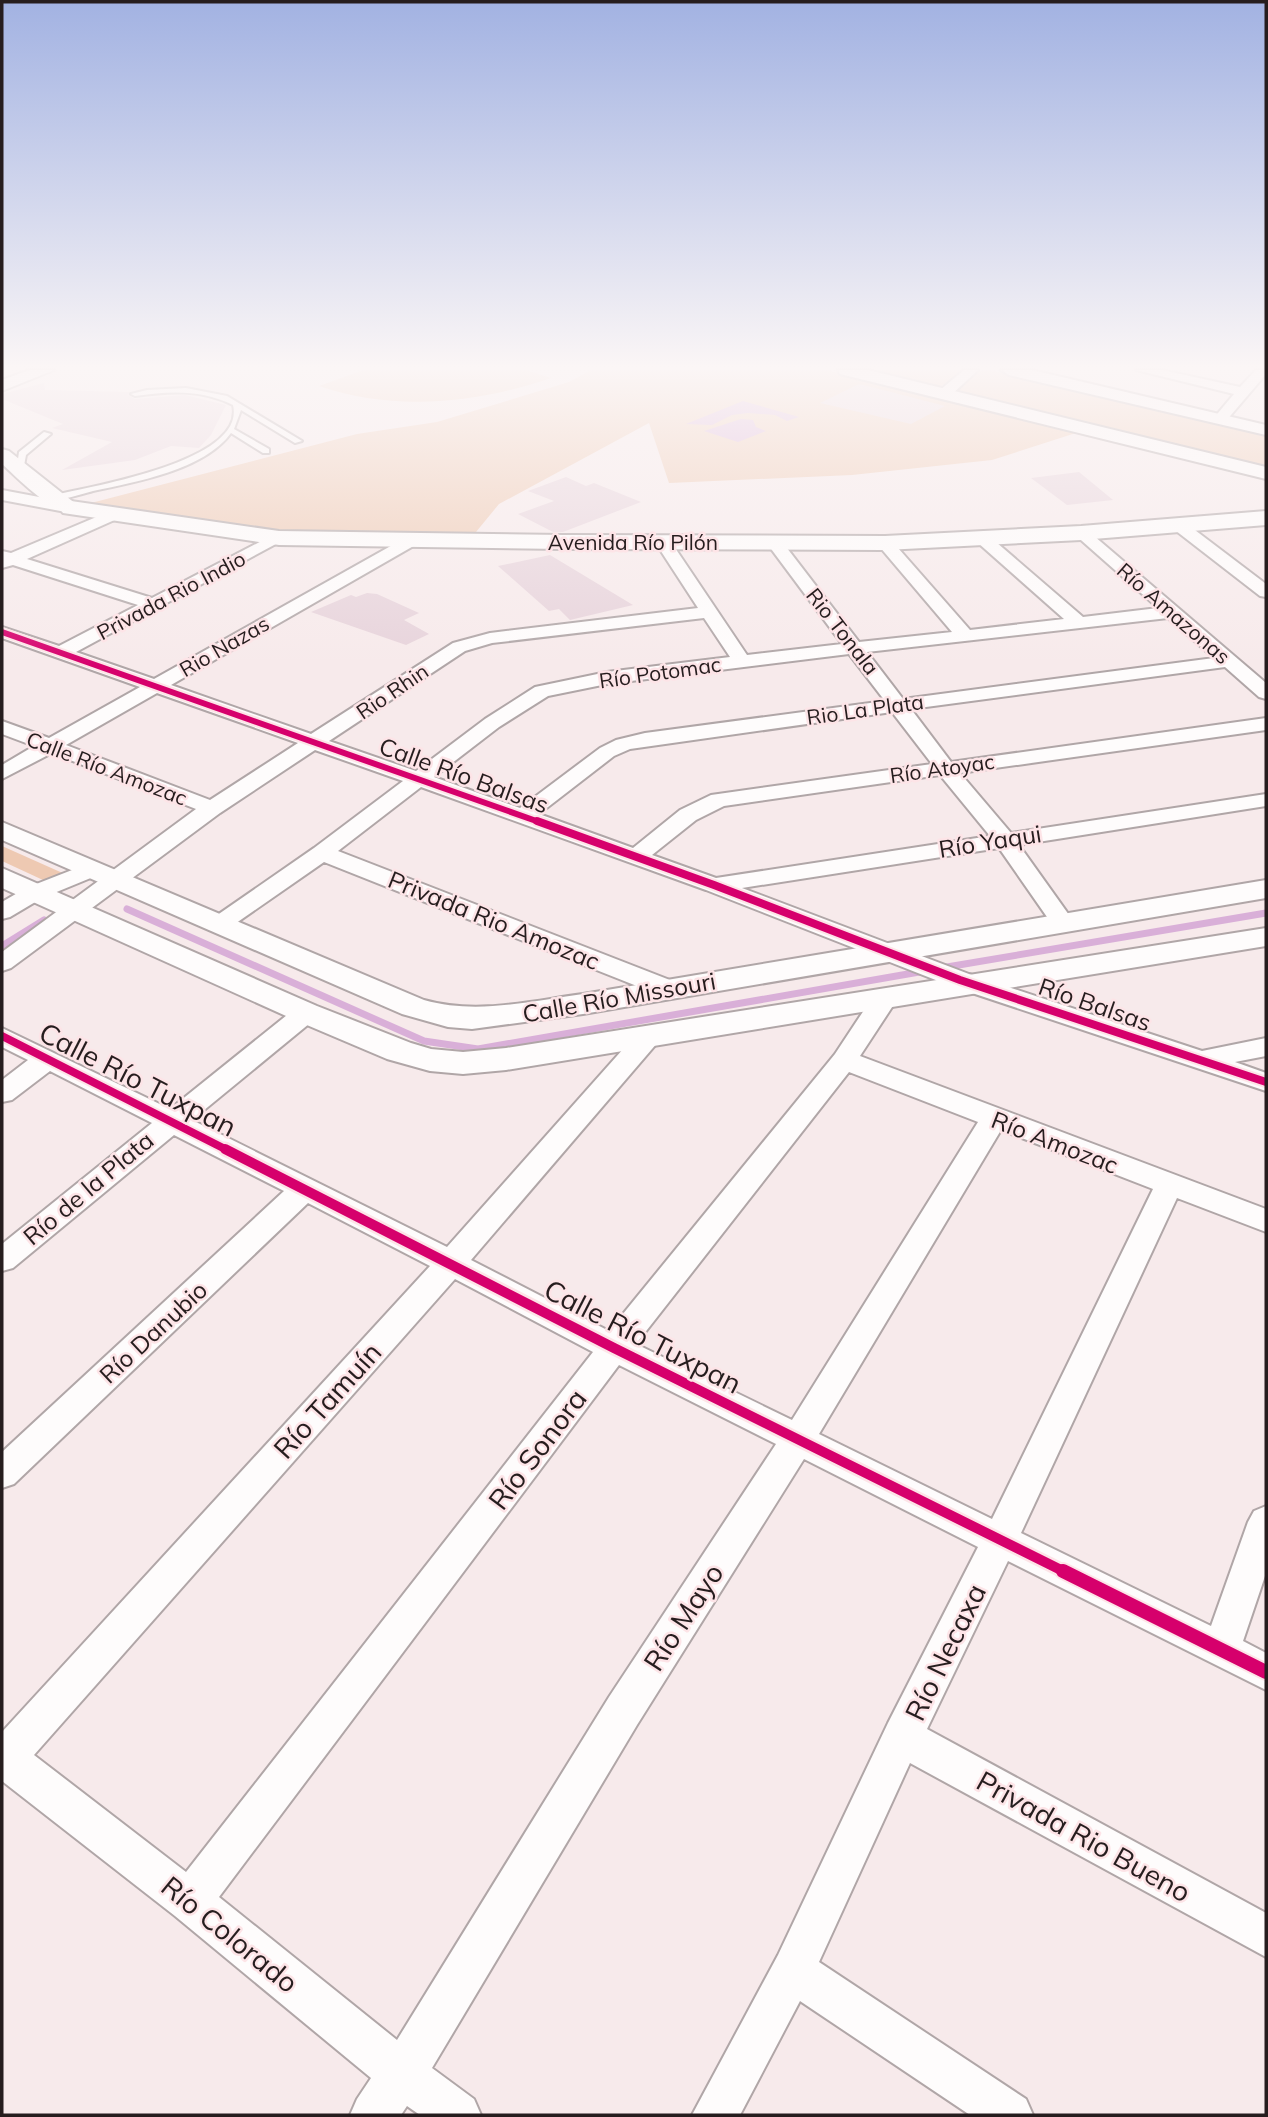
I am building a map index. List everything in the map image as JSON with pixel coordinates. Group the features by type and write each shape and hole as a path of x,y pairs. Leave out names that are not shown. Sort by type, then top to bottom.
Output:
{"main road":[{"name":"Avenida Río Pilón","path":"62,503 113,515 279,538 411,541 885,543 1081,533 1266,518"}],"street":[{"path":"17,469 62,503"},
{"path":"1249,469 1266,473"},
{"name":"Avenida Río Pilón","path":"2,495 62,503"},
{"path":"5,559 113,515"},
{"path":"1177,524 1266,593"},
{"name":"Río Amazonas","path":"1081,533 1266,692"},
{"name":"Privada Rio Indio","path":"62,652 279,538"},
{"path":"983,539 1079,622"},
{"name":"Rio Nazas","path":"2,773 411,541"},
{"path":"663,542 742,661"},
{"name":"Rio Tonala","path":"775,542 945,768 1004,839 1062,922"},
{"path":"885,543 966,636"},
{"path":"5,559 153,604"},
{"name":"Rio Rhin","path":"104,875 315,742 447,653 472,642 709,612"},
{"name":"Río Potomac","path":"221,923 322,853 523,701 542,691 607,678 742,661 1173,612"},
{"name":"Calle Río Balsas","path":"2,632 523,816 899,957"},
{"name":"Rio La Plata","path":"523,816 582,770 623,744 899,704 1230,662"},
{"name":"Río Atoyac","path":"636,857 688,815 719,800 1266,724"},
{"name":"Calle Río Amozac","path":"2,727 212,808"},
{"name":"Río Yaqui","path":"714,886 1266,800"},
{"name":"Calle Río Missouri","path":"2,830 414,1007 448,1017 500,1017 666,988 899,957 1062,922 1266,889"},
{"name":"Privada Rio Amozac","path":"322,853 666,988"},
{"path":"2,912 34,893 104,875"},
{"path":"2,963 76,911 104,875"},
{"name":"Calle Río Missouri","path":"2,877 306,1013 399,1051 430,1060 463,1063 649,1036 1266,937"},
{"name":"Río Balsas","path":"899,957 1266,1082"},
{"name":"Río Sonora","path":"190,1901 614,1348 844,1060 885,998"},
{"name":"Río de la Plata","path":"2,1260 306,1013"},
{"name":"Calle Río Tuxpan","path":"2,1036 452,1263 614,1348 1266,1672"},
{"name":"Río Tamuín","path":"3,1758 452,1263 649,1036"},
{"path":"1201,1060 1266,1047"},
{"path":"2,1093 48,1059"},
{"name":"Río Amozac","path":"844,1060 1266,1221"},
{"name":"Río Mayo","path":"373,2115 402,2074 624,1711 798,1439 994,1119"},
{"name":"Río Necaxa","path":"715,2115 793,1970 902,1737 1000,1540 1169,1185"},
{"name":"Río Danubio","path":"2,1474 304,1189"},
{"path":"1223,1649 1266,1522"},
{"name":"Privada Rio Bueno","path":"902,1737 1266,1936"},
{"name":"Río Colorado","path":"3,1758 190,1901 402,2074 458,2115"},
{"path":"793,1970 1010,2115"}],"lane":[{"path":"62,503 166,469"}],"shaded area":[{"path":"223,469 564,469 499,504 476,532 297,533 91,503"},
{"path":"664,469 910,469 852,475 669,483"},
{"path":"2,846 67,875 43,880 2,861"}],"building":[{"path":"1079,472 1113,500 1067,505 1031,478"},
{"path":"566,477 586,486 594,483 641,502 563,532 553,532 518,514 554,501 528,491"},
{"path":"550,555 633,605 570,620 559,609 549,611 498,566"},
{"path":"367,593 377,594 419,613 404,620 429,634 406,645 311,612 351,595 356,597"}],"waterway":[{"path":"127,909 424,1041 478,1049 925,971"},
{"path":"941,968 1266,913"},
{"path":"2,946 44,920"}],"cycle path":[{"path":"2,632 714,885 960,980 1266,1082"},
{"path":"2,1036 614,1348 1266,1672"}]}
